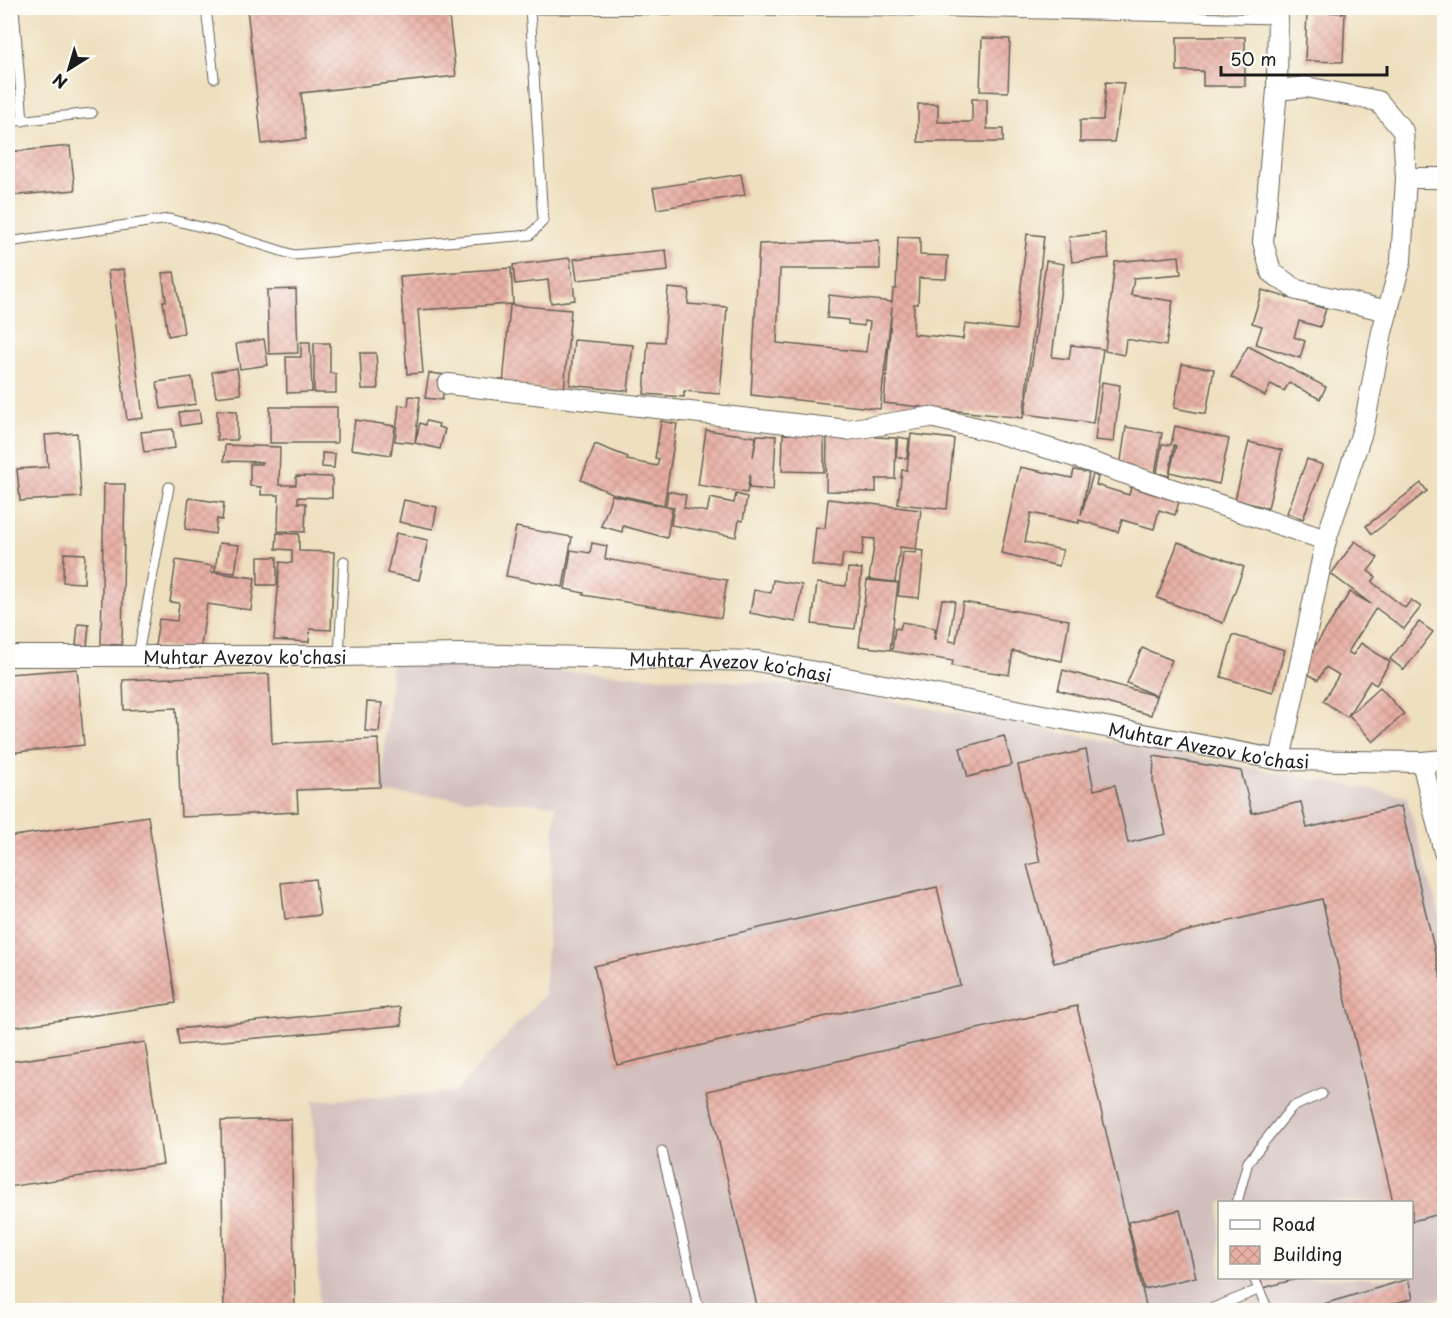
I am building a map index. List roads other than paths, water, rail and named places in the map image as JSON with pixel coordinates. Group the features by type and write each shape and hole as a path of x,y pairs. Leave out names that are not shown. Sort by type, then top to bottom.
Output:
{"street":[{"path":"1278,13 1277,90 1263,243 1272,272 1297,290 1388,311"},
{"path":"1277,90 1306,87 1378,101 1403,131 1406,178 1401,261 1364,426 1326,540 1280,760"},
{"path":"1406,178 1444,178"},
{"path":"448,384 846,430 930,417 1035,444 1326,540"},
{"name":"Muhtar Avezov ko'chasi","path":"8,656 461,654 756,661 1280,760 1422,762 1444,760"},
{"path":"1422,762 1444,852"}],"lane":[{"path":"14,8 23,121"},
{"path":"206,8 214,78"},
{"path":"8,242 169,219 221,231 294,255 530,235 543,221 530,8 1278,13"},
{"path":"8,122 92,113"},
{"path":"138,655 169,487"},
{"path":"339,656 344,561"},
{"path":"1238,1201 1248,1161 1292,1107 1322,1094"},
{"path":"662,1151 699,1311"},
{"path":"1254,1279 1268,1311"},
{"path":"1208,1311 1258,1290"}]}
